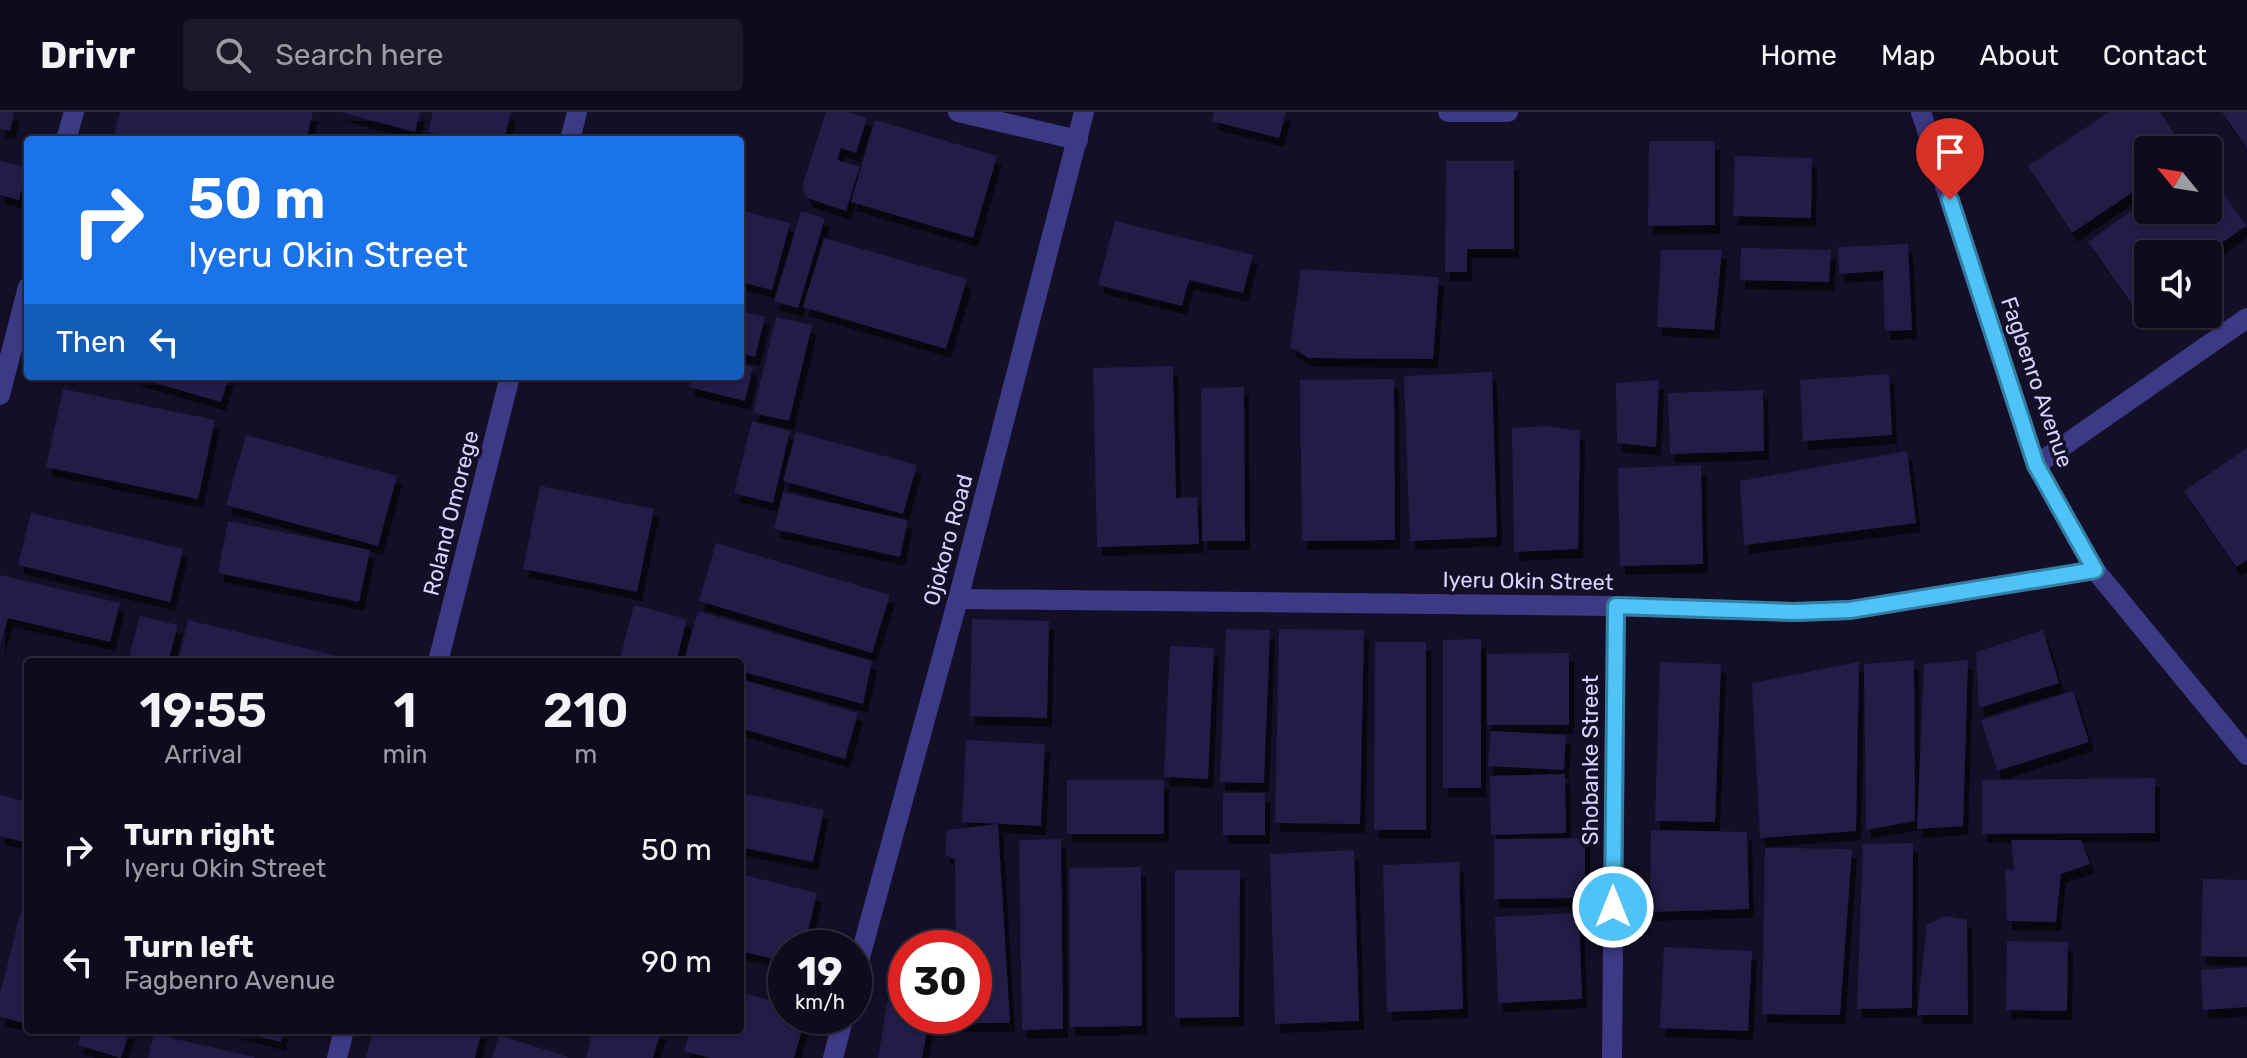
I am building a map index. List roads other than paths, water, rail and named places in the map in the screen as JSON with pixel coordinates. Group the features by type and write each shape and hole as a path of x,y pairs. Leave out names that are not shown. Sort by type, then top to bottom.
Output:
{"street":[{"path":"67,136 74,112"},
{"path":"571,136 577,112"},
{"path":"958,112 1078,140"},
{"name":"Ojokoro Road","path":"867,930 958,599 1084,112"},
{"path":"1448,112 1508,112"},
{"name":"Fagbenro Avenue","path":"1921,112 2036,465 2095,570 2247,755"},
{"path":"0,395 24,302"},
{"path":"2036,465 2247,318"},
{"name":"Roland Omorege","path":"439,658 509,380"},
{"name":"Iyeru Okin Street","path":"958,599 1616,606 1794,612 1850,610 2095,570"},
{"name":"Shobanke Street","path":"1612,1058 1616,606"},
{"path":"337,1058 343,1034"},
{"path":"833,1058 839,1034"}]}
